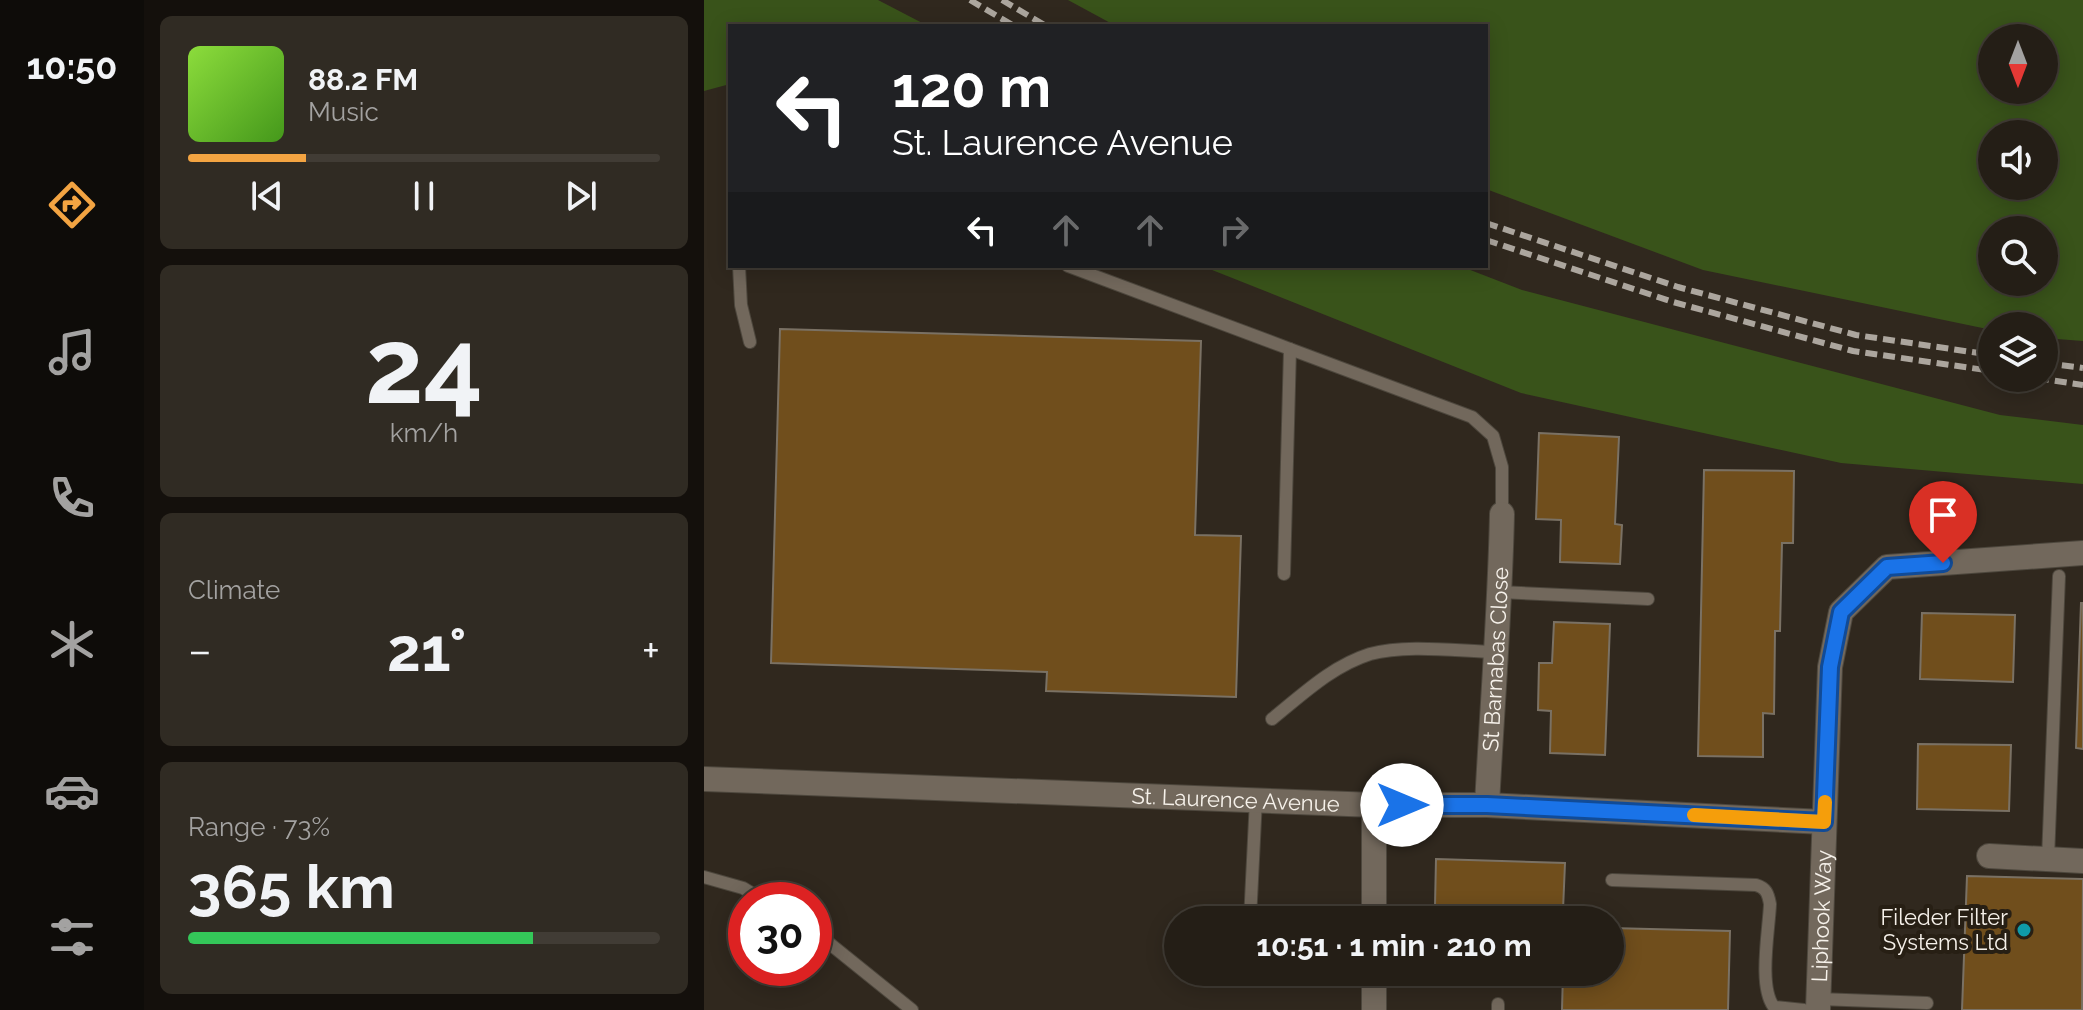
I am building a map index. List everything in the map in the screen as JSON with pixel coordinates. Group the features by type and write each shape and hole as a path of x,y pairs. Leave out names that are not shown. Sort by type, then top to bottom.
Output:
{"street":[{"name":"St Barnabas Close","path":"1487,805 1502,514"},
{"path":"1824,822 1830,667 1841,612 1887,567 2083,553"},
{"name":"St. Laurence Avenue","path":"704,779 1374,805 1487,805 1824,822"},
{"path":"1374,805 1374,906"},
{"name":"Liphook Way","path":"1814,1006 1824,822"},
{"path":"1989,856 2083,861"},
{"path":"1374,986 1374,1010"}],"lane":[{"path":"739,268 741,305 750,342"},
{"path":"1073,268 1472,417 1493,436 1502,467 1502,514"},
{"path":"1284,574 1290,349"},
{"path":"2048,859 2059,576"},
{"path":"1500,592 1648,599"},
{"path":"1272,719 1328,673 1371,654 1411,650 1494,652"},
{"path":"1251,906 1256,799"},
{"path":"704,877 728,884"},
{"path":"1612,880 1756,885 1763,888 1770,904 1766,984 1768,999 1774,1007 1927,1003"},
{"path":"832,946 912,1010"}],"green space":[{"path":"704,0 878,0 924,24 728,24 728,85 704,91"},
{"path":"1068,0 2083,0 2083,341 2058,339 2058,312 1978,312 1978,327 1703,270 1488,190 1488,24 1112,24"},
{"path":"1207,268 1465,268 1522,290 2000,415 2083,425 2083,484 1841,463 1521,393"}],"building":[{"path":"780,329 1201,341 1195,535 1241,536 1236,697 1046,691 1047,672 771,663"},
{"path":"1539,433 1619,437 1615,524 1622,525 1620,564 1560,562 1561,520 1536,519"},
{"path":"1704,470 1794,471 1793,543 1782,543 1780,631 1775,631 1774,714 1763,713 1763,757 1698,756"},
{"path":"2083,603 2083,749 2076,748"},
{"path":"1922,613 2015,615 2013,682 1920,679"},
{"path":"1554,622 1610,624 1605,755 1550,753 1551,711 1538,710 1539,663 1552,663"},
{"path":"1918,744 2011,745 2009,811 1917,809"},
{"path":"1436,859 1565,863 1563,906 1435,906"},
{"name":"Fileder Filter Systems Ltd","path":"1967,876 2083,879 2082,1010 1962,1010"},
{"path":"1624,928 1730,931 1728,1010 1562,1010 1563,986 1624,986"}],"railway":[{"path":"970,0 1011,24"},
{"path":"1002,0 1043,24"},
{"path":"1488,224 1678,287 1856,335 1978,353"},
{"path":"1488,241 1673,302 1853,351 1978,369"},
{"path":"2058,365 2083,368"},
{"path":"2058,381 2083,385"}],"slow traffic":[{"path":"1694,815 1824,822 1825,802"}],"place":[{"name":"Fileder Filter Systems Ltd","path":"2024,930"}],"route":[{"path":"1402,805 1487,805 1824,822 1830,667 1841,612 1887,567 1943,563"}]}
